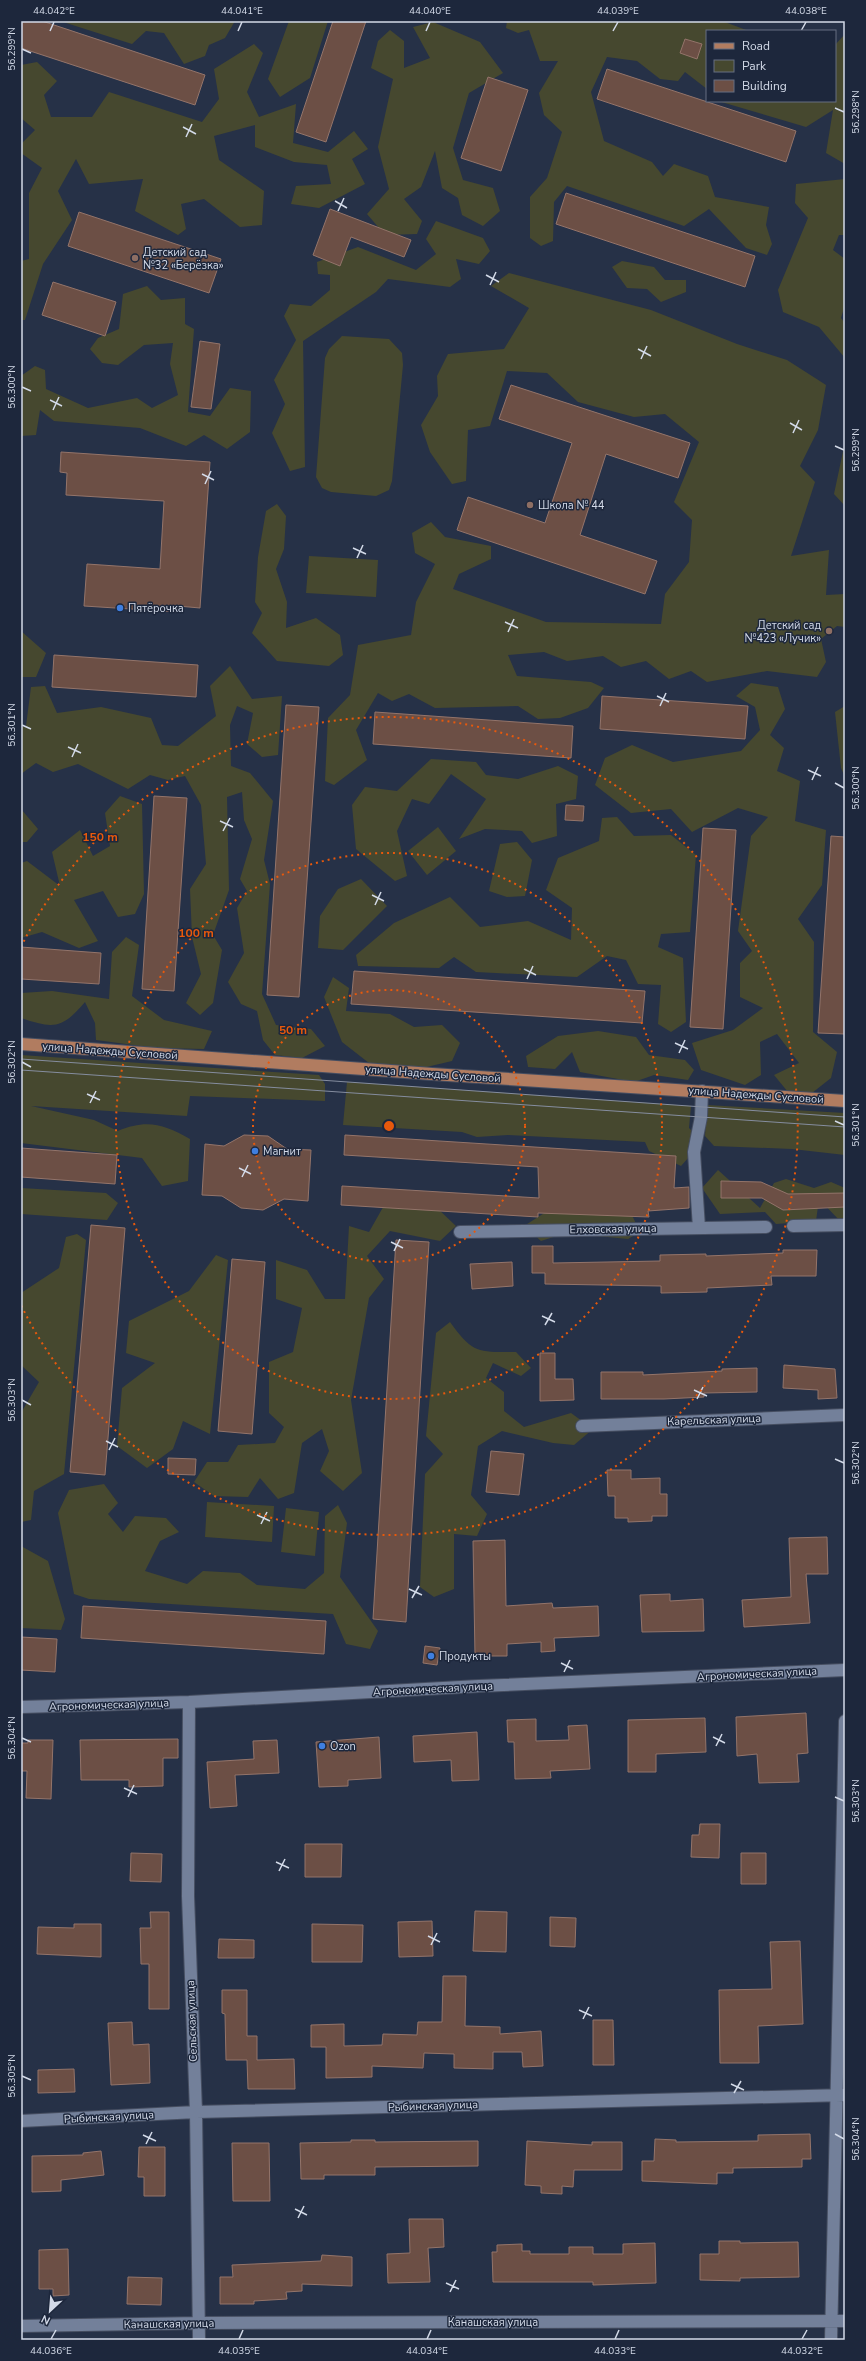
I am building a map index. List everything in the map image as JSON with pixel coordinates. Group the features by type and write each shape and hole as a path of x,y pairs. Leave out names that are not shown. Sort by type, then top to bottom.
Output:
{"main road":[{"name":"улица Надежды Сусловой","path":"21,1044 432,1074 845,1100"}],"street":[{"path":"699,1228 694,1152 701,1117 702,1091"},
{"path":"793,1226 845,1225"},
{"name":"Елховская улица","path":"460,1232 766,1227"},
{"name":"Карельская улица","path":"582,1426 845,1415"},
{"name":"Агрономическая улица","path":"21,1708 189,1702 487,1686 845,1670"},
{"name":"Сельская улица","path":"189,1702 188,1896 196,2112 199,2340"},
{"path":"831,2340 842,2095 845,1721"},
{"name":"Рыбинская улица","path":"21,2120 196,2112 842,2095"},
{"name":"Канашская улица","path":"21,2326 199,2323 845,2321"}],"green space":[{"path":"60,21 235,21 225,38 209,45 205,56 184,64 164,33 146,31 132,44"},
{"path":"289,21 328,21 310,78 280,97 268,79"},
{"path":"507,21 722,21 746,30 706,30 706,88 685,72 678,81 660,79 637,61 607,57 591,92 604,141 652,162 663,176 674,164 708,176 715,197 769,207 766,225 772,244 767,255 746,248 709,209 684,226 567,186 554,202 553,241 541,246 530,238 530,197 547,178 562,132 544,115 539,93 558,61 540,61 529,30 518,33 506,28"},
{"path":"433,22 480,42 503,73 469,93 453,148 463,180 493,188 500,211 483,226 462,215 458,198 442,188 435,151 421,187 404,199 422,221 417,234 385,235 367,214 389,189 378,147 393,79 371,68 378,41 390,30 404,41 404,68 430,58 413,27"},
{"path":"845,34 845,164 826,153 833,110 806,127 721,102 836,102 836,44"},
{"path":"254,44 263,53 247,92 259,117 296,104 293,143 328,152 354,131 368,149 352,159 365,184 319,208 291,204 296,186 331,184 327,165 294,162 255,147 255,125 214,136 219,160 264,191 262,225 240,227 204,199 181,204 186,229 178,235 135,211 143,179 89,184 76,159 58,191 72,220 43,264 25,320 21,320 21,261 29,259 29,193 42,168 21,153 21,144 35,130 21,118 21,65 37,62 57,81 44,95 51,117 92,117 109,92 202,122 219,99 214,69"},
{"path":"845,179 845,235 839,235 833,250 845,259 845,305 841,318 845,323 845,358 819,327 783,312 778,290 808,218 795,203 796,184"},
{"path":"436,221 483,238 490,251 479,264 456,259 461,279 450,287 388,279 376,292 303,341 305,467 290,471 272,433 285,404 274,380 296,340 284,316 290,304 311,306 330,290 330,275 318,274 317,262 358,247 416,270 436,254 426,239"},
{"path":"622,261 654,267 665,280 686,280 686,292 661,302 647,289 627,288 612,267"},
{"path":"509,273 651,310 737,344 787,360 826,385 818,430 800,466 815,482 791,556 829,550 826,595 845,594 845,627 837,626 821,639 826,662 817,677 767,671 707,682 691,671 669,679 646,661 621,667 603,656 567,661 544,652 508,655 517,676 591,682 604,688 588,708 560,718 538,719 518,706 435,708 409,694 392,701 378,693 356,730 367,760 334,785 325,781 328,718 350,695 358,645 411,635 416,602 435,564 415,553 412,533 431,522 445,537 491,546 491,559 459,574 453,589 546,622 661,624 665,594 689,562 692,520 674,502 699,442 665,414 634,417 578,402 547,373 507,371 490,426 468,430 466,481 452,484 430,452 421,425 438,396 437,376 448,354 504,349 529,308 491,286"},
{"path":"147,286 161,300 185,298 185,324 194,329 188,412 210,416 230,388 251,391 250,432 227,449 204,435 186,446 140,428 54,421 40,410 36,435 21,436 21,376 35,366 45,370 46,389 88,408 137,398 152,408 178,395 170,364 173,343 144,345 118,365 102,363 90,349 98,338 119,329 123,294"},
{"path":"342,336 389,339 402,353 403,365 392,481 389,490 376,496 331,492 322,488 316,477 325,358 329,349"},
{"path":"845,442 845,506 834,494"},
{"path":"277,504 286,516 284,549 276,569 287,602 286,628 316,618 340,635 343,655 329,666 277,661 252,633 262,613 255,602 258,557 266,511"},
{"path":"309,556 378,560 376,597 306,593"},
{"path":"21,631 46,653 36,677 21,677"},
{"path":"230,666 252,699 282,696 278,755 262,757 247,744 253,713 237,706 230,725 231,766 250,773 273,801 264,860 270,884 262,994 276,1025 311,1029 325,1046 302,1058 275,1055 263,1040 257,1011 241,1004 228,982 244,953 237,908 247,891 240,879 252,839 244,820 242,792 227,797 229,890 213,935 222,950 213,1003 200,1015 186,1003 201,974 192,937 190,889 206,864 201,805 185,776 168,780 150,775 128,789 78,764 53,772 36,763 21,774 21,728 26,726 31,687 45,686 57,713 101,707 151,718 162,745 178,746 216,716 210,686"},
{"path":"751,683 778,687 785,709 770,735 784,748 777,771 800,781 795,821 826,830 822,885 798,919 814,942 813,1032 837,1052 831,1078 812,1093 788,1092 774,1075 799,1063 777,1034 760,1042 761,1075 745,1085 701,1070 692,1043 733,1030 763,1008 740,997 740,963 752,951 738,931 751,836 768,817 738,808 692,832 671,809 631,813 595,785 605,758 632,745 673,762 741,751 760,730 755,707 736,696"},
{"path":"845,706 845,777 841,768 835,712"},
{"path":"431,759 476,762 486,775 518,779 558,766 578,776 576,799 556,804 557,836 532,843 522,831 485,829 459,839 486,799 451,774 429,804 412,799 397,831 407,876 395,881 356,849 352,805 365,787 397,791"},
{"path":"120,796 142,804 144,894 135,914 118,917 103,891 74,900 98,941 79,948 42,932 21,938 21,863 27,861 60,886 52,852 80,830 93,856 110,846 105,813"},
{"path":"21,809 38,829 27,842 21,842"},
{"path":"617,817 634,836 671,835 696,855 690,932 661,934 658,947 683,958 686,1022 671,1032 658,1024 661,985 638,984 626,960 607,956 577,977 476,972 454,957 439,968 358,966 356,955 394,923 450,897 480,927 528,921 571,940 572,908 546,890 558,858 599,841 602,818"},
{"path":"438,827 456,851 427,875 408,851"},
{"path":"517,842 532,860 525,896 507,897 489,891 500,844"},
{"path":"361,879 387,906 343,950 318,948 320,916 338,889"},
{"path":"126,937 139,945 132,996 164,1020 212,1031 204,1049 156,1048 96,1040 95,1023 85,1002 70,1017 57,1024 42,1024 21,1018 21,993 52,991 109,999 112,952"},
{"path":"333,977 349,988 346,1011 390,1014 414,1027 442,1025 460,1043 452,1061 418,1069 369,1063 342,1042 324,997"},
{"path":"598,1031 636,1037 649,1055 685,1060 694,1070 688,1080 654,1075 634,1082 580,1072 572,1052 555,1069 528,1067 526,1056 558,1036"},
{"path":"21,1055 319,1075 325,1084 325,1101 190,1096 187,1116 31,1106 94,1120 118,1131 137,1125 155,1125 172,1130 190,1139 188,1181 162,1186 142,1158 21,1143"},
{"path":"347,1082 691,1106 689,1128 694,1133 689,1157 681,1166 649,1151 645,1142 508,1135 477,1137 462,1132 343,1125"},
{"path":"707,1105 845,1113 845,1155 792,1149 714,1146 705,1136"},
{"path":"718,1170 760,1208 774,1183 786,1179 814,1188 831,1182 845,1188 845,1221 841,1222 819,1199 816,1221 776,1224 765,1212 720,1214 702,1188"},
{"path":"21,1188 106,1193 118,1203 107,1220 21,1214"},
{"path":"386,1202 436,1207 456,1226 440,1241 390,1231 367,1256 384,1279 369,1298 351,1400 362,1473 343,1491 320,1471 329,1451 322,1429 302,1443 294,1493 278,1499 260,1478 248,1497 214,1496 194,1482 207,1462 228,1462 238,1445 275,1443 284,1427 269,1413 269,1362 293,1352 302,1308 276,1299 276,1260 307,1270 325,1299 345,1299 349,1226 369,1232"},
{"path":"549,1210 630,1211 640,1232 628,1239 566,1233 541,1241 524,1226"},
{"path":"77,1234 86,1240 64,1474 34,1491 31,1520 21,1522 21,1413 39,1382 21,1365 21,1293 59,1268 66,1237"},
{"path":"216,1255 228,1260 210,1434 183,1421 173,1449 147,1468 117,1446 122,1388 155,1363 126,1353 129,1321 189,1291"},
{"path":"450,1322 471,1346 484,1351 516,1352 531,1368 521,1376 493,1363 486,1378 504,1392 504,1411 524,1427 571,1413 593,1429 574,1445 553,1443 502,1431 478,1446 471,1495 487,1514 477,1536 454,1534 454,1589 434,1597 420,1587 425,1474 443,1454 426,1436 436,1333"},
{"path":"104,1484 118,1503 108,1514 123,1532 135,1516 166,1518 179,1532 160,1541 145,1571 187,1584 203,1571 240,1573 257,1585 305,1589 324,1573 325,1516 338,1505 347,1523 340,1577 378,1631 370,1649 346,1644 333,1614 89,1599 74,1594 58,1513 69,1490"},
{"path":"207,1502 274,1506 272,1542 205,1537"},
{"path":"286,1508 319,1512 315,1556 281,1552"},
{"path":"21,1546 48,1561 65,1619 61,1630 21,1628"}],"building":[{"path":"21,21 42,21 205,75 195,105 21,48"},
{"path":"333,21 366,21 326,142 296,132"},
{"path":"685,39 702,44 697,59 680,53"},
{"path":"607,69 796,131 786,162 597,99"},
{"path":"488,77 528,90 501,171 461,158"},
{"path":"566,193 755,256 745,287 556,224"},
{"path":"330,209 411,240 404,257 351,237 340,266 313,255"},
{"path":"79,212 221,259 209,293 68,246"},
{"path":"53,282 116,302 105,336 42,315"},
{"path":"200,341 220,344 211,409 191,407"},
{"path":"511,385 690,443 678,478 606,454 580,535 657,561 645,594 457,530 468,497 545,523 572,443 499,419"},
{"path":"61,452 210,462 200,608 178,606 178,612 84,606 87,564 160,569 164,501 66,495 67,473 60,472"},
{"path":"54,655 198,665 196,697 52,687"},
{"path":"602,696 748,706 745,739 600,729"},
{"path":"286,705 319,707 299,997 267,995"},
{"path":"375,712 573,726 571,758 373,744"},
{"path":"154,796 187,798 174,991 142,989"},
{"path":"566,805 584,806 583,821 565,820"},
{"path":"703,828 736,830 723,1029 690,1027"},
{"path":"831,836 845,837 845,1034 818,1033"},
{"path":"21,947 101,953 99,984 21,979"},
{"path":"354,971 645,991 642,1023 351,1004"},
{"path":"244,1135 268,1136 287,1149 311,1150 308,1201 284,1199 263,1210 241,1208 222,1196 202,1195 205,1144 224,1146"},
{"path":"345,1135 676,1156 674,1188 689,1187 689,1208 648,1211 649,1217 538,1213 538,1217 341,1205 342,1186 539,1198 538,1167 344,1155"},
{"path":"21,1148 117,1155 115,1184 21,1177"},
{"path":"721,1181 761,1182 788,1194 845,1193 845,1207 783,1210 762,1198 721,1198"},
{"path":"91,1225 125,1228 105,1475 70,1472"},
{"path":"396,1240 429,1242 406,1622 373,1619"},
{"path":"532,1246 553,1246 553,1263 660,1261 660,1255 706,1254 706,1256 783,1253 783,1250 817,1250 816,1276 771,1276 772,1285 707,1288 707,1292 661,1293 661,1286 545,1284 545,1273 532,1273"},
{"path":"232,1259 265,1262 252,1434 218,1431"},
{"path":"512,1262 513,1286 472,1289 470,1264"},
{"path":"540,1353 555,1353 555,1379 573,1379 574,1400 540,1401"},
{"path":"784,1365 835,1369 837,1398 818,1399 818,1390 783,1388"},
{"path":"757,1368 757,1392 704,1393 704,1397 664,1399 601,1399 601,1372 643,1372 643,1375"},
{"path":"491,1451 524,1454 519,1495 486,1492"},
{"path":"168,1458 196,1459 195,1475 168,1474"},
{"path":"607,1470 631,1470 631,1479 660,1478 660,1494 667,1494 667,1516 652,1516 652,1521 628,1522 628,1518 615,1518 615,1496 608,1496"},
{"path":"827,1537 828,1574 806,1574 810,1623 744,1627 742,1600 791,1597 789,1538"},
{"path":"505,1540 506,1606 552,1603 553,1608 598,1606 599,1636 554,1638 555,1651 541,1652 541,1642 507,1644 507,1656 475,1656 473,1541"},
{"path":"670,1594 670,1601 703,1599 704,1631 642,1632 640,1595"},
{"path":"83,1606 326,1621 324,1654 81,1638"},
{"path":"21,1637 57,1639 55,1672 21,1670"},
{"name":"Продукты","path":"425,1646 440,1648 437,1665 423,1663"},
{"path":"806,1713 808,1753 797,1754 799,1782 759,1783 757,1754 737,1756 736,1717"},
{"path":"705,1718 706,1752 656,1754 656,1772 628,1772 628,1720"},
{"path":"536,1719 536,1741 569,1740 568,1726 587,1725 590,1769 550,1771 551,1778 515,1779 514,1742 508,1742 507,1720"},
{"path":"477,1732 479,1780 452,1781 451,1760 414,1762 413,1736"},
{"path":"379,1737 381,1778 348,1780 348,1786 319,1787 316,1742"},
{"path":"178,1739 178,1758 163,1758 163,1786 129,1787 129,1780 81,1780 80,1740"},
{"path":"28,1740 53,1740 51,1799 26,1798 27,1771 21,1771 21,1743 28,1743"},
{"path":"277,1740 279,1773 235,1775 237,1806 210,1808 207,1762 254,1759 253,1741"},
{"path":"700,1824 720,1824 719,1858 691,1857 692,1835 699,1835"},
{"path":"305,1844 342,1844 341,1877 305,1877"},
{"path":"131,1853 162,1854 161,1882 130,1881"},
{"path":"741,1853 766,1853 766,1884 741,1884"},
{"path":"475,1911 507,1912 506,1952 473,1951"},
{"path":"150,1912 169,1912 169,2009 149,2009 149,1964 141,1964 140,1928 151,1928"},
{"path":"550,1917 576,1918 575,1947 550,1946"},
{"path":"432,1921 433,1956 399,1957 398,1922"},
{"path":"74,1924 101,1924 101,1957 37,1954 38,1927 74,1928"},
{"path":"312,1924 363,1925 362,1962 312,1962"},
{"path":"219,1939 254,1940 254,1958 218,1958"},
{"path":"800,1941 803,2024 758,2026 759,2063 720,2063 719,1990 772,1989 770,1942"},
{"path":"443,1976 466,1976 465,2026 500,2027 500,2034 541,2031 543,2066 523,2067 522,2052 493,2052 493,2069 454,2068 454,2054 424,2053 423,2068 372,2066 372,2077 326,2078 326,2047 311,2047 311,2025 344,2024 344,2046 382,2045 383,2034 417,2035 418,2022 442,2022"},
{"path":"222,1990 247,1990 247,2036 257,2036 257,2060 294,2059 295,2089 248,2089 247,2060 226,2060 225,2014 222,2013"},
{"path":"593,2020 613,2020 614,2065 593,2065"},
{"path":"132,2022 133,2045 149,2044 150,2083 111,2085 108,2023"},
{"path":"74,2069 75,2092 38,2093 38,2070"},
{"path":"810,2134 811,2159 802,2159 802,2167 733,2168 733,2173 717,2173 717,2184 642,2181 642,2161 654,2161 655,2139 676,2140 676,2142 758,2141 758,2135"},
{"path":"351,2140 375,2140 375,2142 478,2141 478,2166 375,2167 375,2175 324,2175 324,2179 301,2179 300,2143 351,2142"},
{"path":"527,2141 592,2145 592,2142 622,2142 622,2170 574,2170 573,2187 562,2186 562,2194 541,2193 541,2186 525,2185"},
{"path":"232,2143 269,2143 270,2201 233,2201"},
{"path":"139,2147 165,2147 165,2196 144,2196 144,2177 138,2177"},
{"path":"101,2151 104,2175 61,2180 61,2191 32,2192 32,2156 83,2155 83,2153"},
{"path":"409,2219 443,2219 444,2247 428,2248 430,2282 388,2283 387,2254 410,2253"},
{"path":"719,2241 740,2241 740,2243 798,2242 799,2277 740,2278 740,2281 700,2280 700,2254 719,2254"},
{"path":"655,2243 656,2283 593,2285 593,2282 493,2282 492,2252 497,2252 497,2245 522,2244 522,2251 530,2251 530,2254 569,2254 569,2247 593,2247 593,2254 623,2254 623,2244"},
{"path":"68,2249 69,2295 53,2296 53,2289 39,2289 39,2250"},
{"path":"322,2255 352,2257 352,2286 302,2284 302,2291 286,2292 287,2299 254,2301 254,2304 220,2304 220,2277 233,2277 232,2265 321,2261"},
{"path":"128,2277 162,2278 161,2305 127,2304"}],"tram line":[{"path":"21,1059 845,1117"},
{"path":"21,1070 845,1127"}],"place":[{"name":"Детский сад №32 «Берёзка»","path":"135,258"},
{"name":"Школа № 44","path":"530,505"},
{"name":"Пятёрочка","path":"120,608"},
{"name":"Детский сад №423 «Лучик»","path":"829,631"},
{"name":"Магнит","path":"255,1151"},
{"name":"Продукты","path":"431,1656"},
{"name":"Ozon","path":"322,1746"}]}
